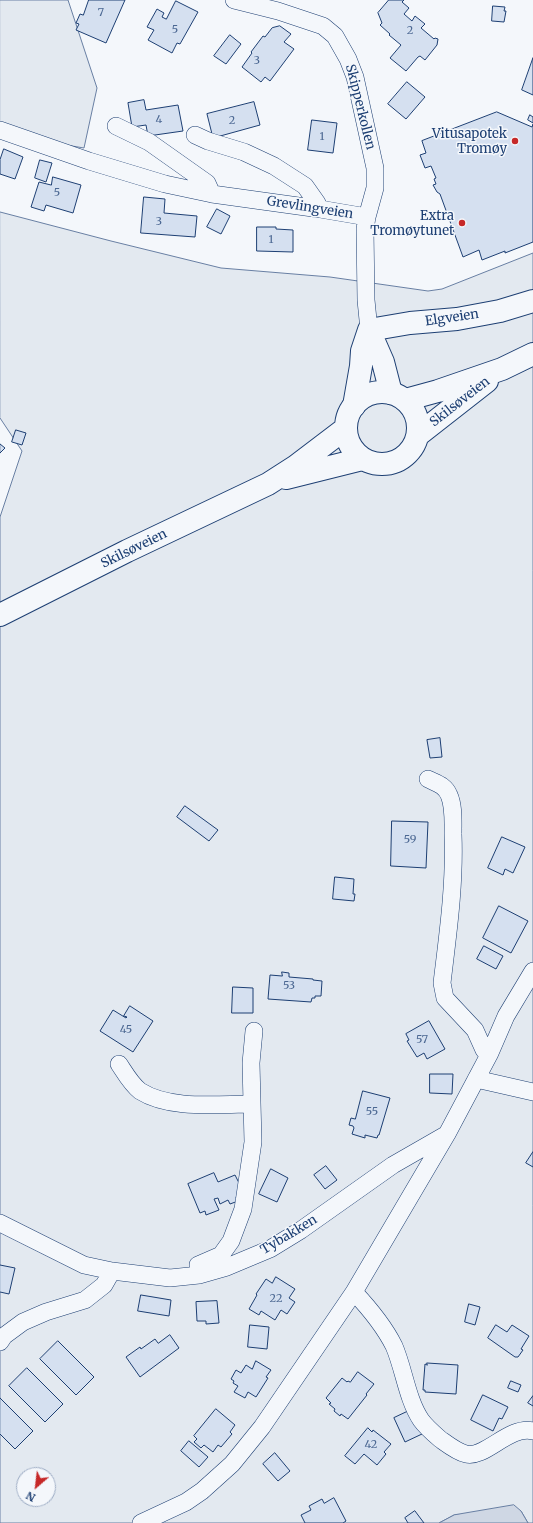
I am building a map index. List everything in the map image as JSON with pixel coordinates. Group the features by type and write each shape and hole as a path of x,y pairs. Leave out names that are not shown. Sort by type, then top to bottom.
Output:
{"main road":[{"name":"Elgveien","path":"369,330 500,311 533,301"},
{"path":"369,330 398,396 416,415 419,425 418,435 413,448 399,461 382,464 373,463 362,459 350,445 346,428 347,419 354,406 362,398 373,393 398,396"},
{"path":"354,406 362,351 369,330"},
{"name":"Skilsøveien","path":"398,396 438,391 502,369 533,354"},
{"name":"Skilsøveien","path":"418,435 502,369"},
{"name":"Skilsøveien","path":"0,616 127,552 268,484 296,466 346,428"},
{"name":"Skilsøveien","path":"268,484 362,459"}],"street":[{"name":"Skipperkollen","path":"234,0 278,10 323,26 335,36 348,59 355,77 375,168 375,188 367,217"},
{"path":"116,126 149,142 207,183 212,194"},
{"name":"Grevlingveien","path":"0,130 89,161 164,184 212,194 367,217 365,228 366,300 369,330"},
{"path":"195,135 208,141 244,152 274,166 305,186 318,203 320,209"},
{"path":"428,779 443,786 449,795 453,813 453,890 442,983 445,998 475,1030 484,1050 490,1053"},
{"path":"141,1523 186,1502 202,1491 232,1464 262,1427 354,1292 447,1134 490,1053 506,1016 533,971"},
{"path":"199,1275 198,1265 221,1255 230,1241 244,1209 253,1142 251,1063 254,1031"},
{"path":"119,1064 132,1084 158,1099 192,1105 252,1104"},
{"path":"476,1079 533,1092"},
{"name":"Tybakken","path":"0,1223 84,1265 170,1278 199,1275 227,1267 270,1248 301,1230 393,1165 447,1134"},
{"path":"0,1342 4,1336 23,1322 46,1312 85,1300 104,1285 112,1270"},
{"path":"354,1292 370,1309 393,1344 420,1419 429,1429 446,1443 465,1454 472,1455 506,1436 528,1430 533,1431"}],"shaded area":[{"path":"0,0 68,0 97,88 84,148 6,135 0,132"},
{"path":"0,212 221,268 330,277 428,291 442,289 533,253 533,1523 528,1523 521,1511 454,1515 439,1523 0,1523 0,517 22,451 0,418"},
{"path":"514,1505 521,1511 528,1523 439,1523 454,1515"}],"building":[{"path":"89,0 125,0 106,43 76,30 79,24 76,23 80,14 83,15"},
{"path":"389,0 404,0 402,2 409,8 404,14 412,21 415,16 425,24 421,28 434,39 438,39 437,45 425,60 420,56 418,57 406,71 390,58 401,45 380,25 382,23 378,13"},
{"path":"176,1 198,12 180,44 177,43 172,53 148,40 154,30 147,27 157,9 164,13 162,17 166,19"},
{"path":"493,6 505,7 504,11 506,11 504,22 492,21"},
{"path":"280,26 291,34 284,42 294,49 270,81 265,77 261,82 242,67 263,36 265,37 272,28"},
{"path":"230,35 241,44 226,64 214,56"},
{"path":"533,58 533,95 522,90"},
{"path":"407,82 425,97 406,119 388,104"},
{"path":"144,100 146,110 178,105 183,131 148,136 146,125 132,127 128,103"},
{"path":"254,102 260,125 213,138 207,114"},
{"path":"497,112 532,127 533,124 533,242 482,260 479,250 463,257 440,194 433,185 436,184 434,179 436,178 431,166 425,168 420,155 426,153 422,141"},
{"path":"530,115 533,117 533,123 528,120"},
{"path":"312,120 337,123 333,153 308,150"},
{"path":"4,149 23,157 15,179 0,174 0,160"},
{"path":"40,160 52,163 46,182 35,178"},
{"path":"53,177 81,185 73,213 46,205 44,211 31,207 39,182 51,185"},
{"path":"144,197 165,199 164,213 197,216 195,237 141,233"},
{"path":"217,209 230,216 221,234 207,227"},
{"path":"257,227 276,227 276,229 293,230 293,252 257,251"},
{"path":"16,430 26,433 22,445 12,442"},
{"path":"0,444 5,448 0,453"},
{"path":"440,738 442,757 430,758 427,740"},
{"path":"185,806 218,830 209,841 177,817"},
{"path":"392,821 428,822 426,868 391,866"},
{"path":"502,837 525,847 513,873 505,869 503,875 488,868"},
{"path":"335,877 354,879 354,901 333,899"},
{"path":"499,906 528,921 511,953 483,938"},
{"path":"484,946 503,956 496,969 477,959"},
{"path":"282,972 289,973 289,977 322,981 321,996 315,996 315,998 312,998 311,1002 268,999 270,975 282,976"},
{"path":"233,987 253,988 253,1013 232,1013"},
{"path":"130,1006 153,1021 133,1052 100,1031 113,1010 126,1018 127,1017 124,1016"},
{"path":"429,1021 445,1049 427,1059 424,1053 417,1057 407,1041 409,1040 406,1034"},
{"path":"430,1074 453,1074 452,1094 430,1093"},
{"path":"363,1091 390,1098 377,1138 365,1135 365,1138 352,1134 354,1128 353,1126 349,1125 351,1118 355,1119"},
{"path":"533,1152 533,1167 526,1163"},
{"path":"326,1166 337,1180 325,1189 314,1175"},
{"path":"271,1169 288,1178 277,1202 259,1194"},
{"path":"214,1173 218,1182 235,1175 244,1193 236,1197 238,1201 230,1204 228,1200 220,1204 218,1198 214,1199 219,1210 206,1215 205,1211 200,1213 188,1184"},
{"path":"0,1265 15,1268 9,1294 0,1292"},
{"path":"276,1277 295,1289 289,1298 295,1302 287,1314 281,1310 275,1320 261,1311 259,1315 249,1309 257,1295 256,1294 266,1279 272,1283"},
{"path":"141,1295 171,1300 169,1316 138,1311"},
{"path":"217,1301 219,1323 206,1324 206,1321 197,1321 196,1302"},
{"path":"469,1304 480,1307 475,1325 465,1322"},
{"path":"250,1325 269,1327 267,1349 248,1347"},
{"path":"496,1325 507,1332 512,1325 529,1336 518,1357 515,1357 488,1338"},
{"path":"170,1335 179,1348 140,1377 126,1357 155,1339 158,1343"},
{"path":"58,1341 94,1377 76,1395 40,1359"},
{"path":"256,1361 271,1370 266,1377 268,1378 256,1397 248,1392 245,1398 234,1392 238,1386 233,1383 234,1381 231,1379 236,1370 241,1373 246,1365 252,1369"},
{"path":"427,1363 458,1365 456,1394 425,1392 425,1390 423,1390 425,1364 427,1365"},
{"path":"27,1368 63,1404 45,1422 9,1386"},
{"path":"358,1372 374,1384 348,1419 341,1414 340,1416 334,1411 335,1409 329,1404 331,1403 326,1398 342,1378 347,1382 350,1382"},
{"path":"511,1381 521,1385 518,1392 508,1388"},
{"path":"483,1395 508,1407 502,1419 499,1418 493,1431 471,1420"},
{"path":"533,1396 533,1406 528,1403"},
{"path":"0,1398 33,1431 15,1449 0,1434"},
{"path":"216,1409 235,1425 230,1432 232,1434 221,1447 218,1445 213,1452 204,1445 201,1448 194,1442 197,1439 194,1436"},
{"path":"411,1410 422,1434 405,1442 394,1418"},
{"path":"368,1428 372,1432 373,1430 391,1444 384,1452 386,1454 377,1465 364,1454 355,1464 345,1456"},
{"path":"189,1441 208,1457 199,1467 181,1451"},
{"path":"275,1453 290,1471 278,1481 263,1464"},
{"path":"334,1498 346,1521 343,1523 305,1523 301,1515 311,1510 309,1506 322,1499 324,1503"},
{"path":"415,1511 424,1523 408,1523 405,1518"}],"place":[{"name":"Vitusapotek Tromøy","path":"515,141"},
{"name":"Extra Tromøytunet","path":"462,223"}]}
